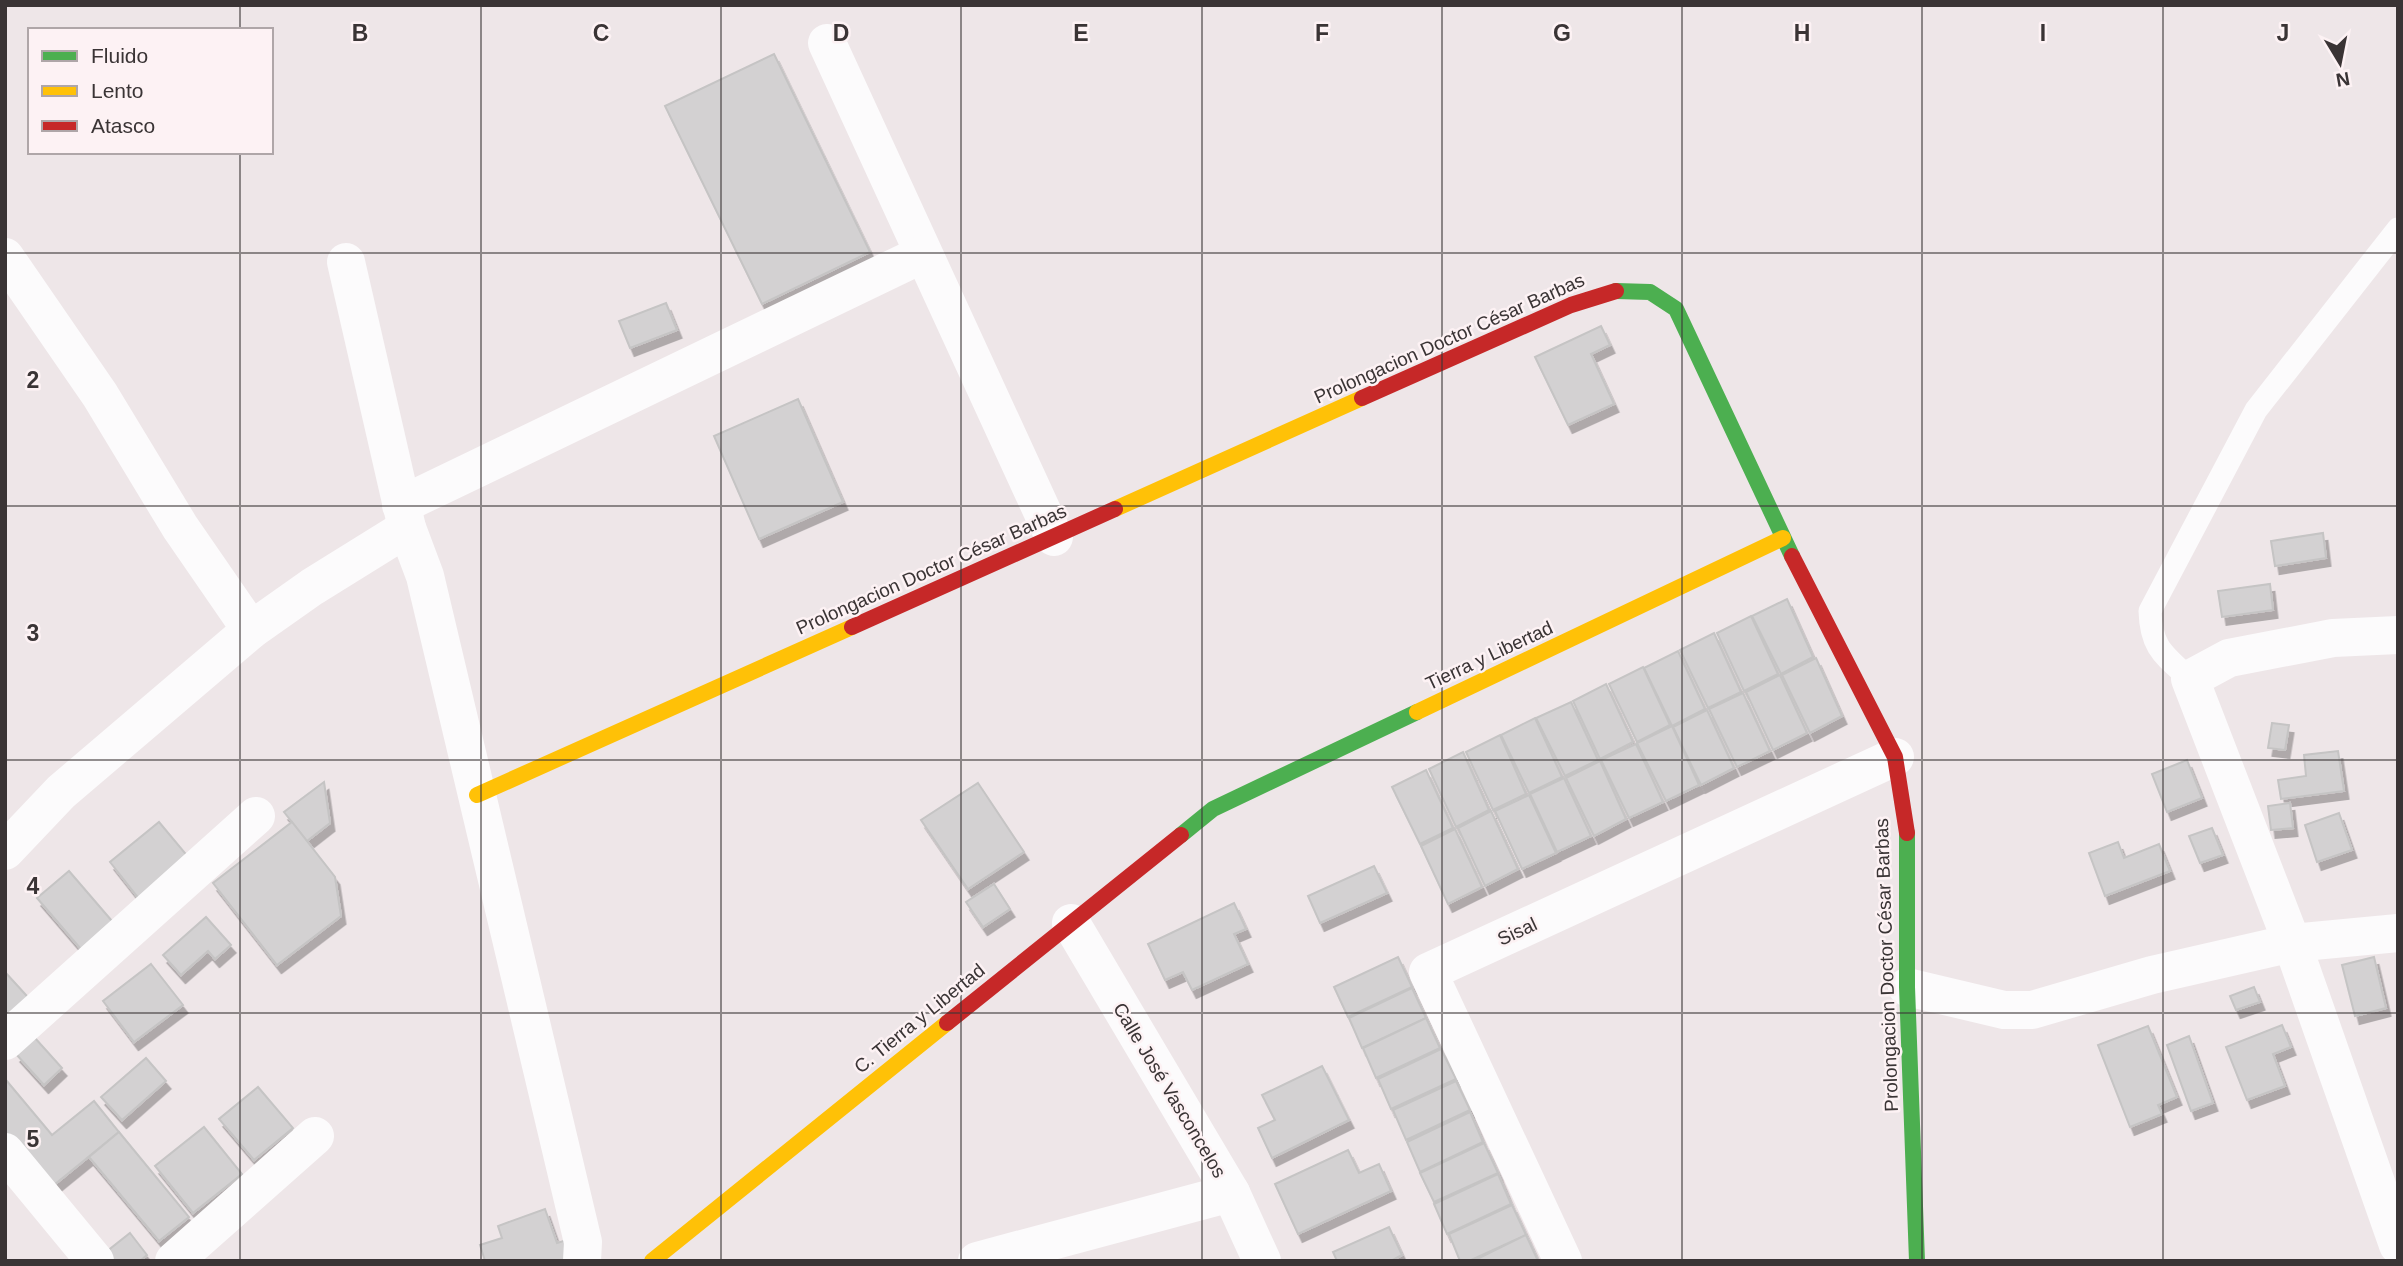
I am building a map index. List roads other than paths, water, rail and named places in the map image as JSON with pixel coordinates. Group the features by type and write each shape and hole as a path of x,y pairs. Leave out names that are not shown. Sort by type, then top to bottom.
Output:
{"street":[{"path":"827,43 1054,537"},
{"path":"5,851 61,792 251,630 312,587 364,557 404,517 923,254"},
{"path":"5,257 100,395 180,527 251,630"},
{"path":"346,262 404,517 425,576 588,1254"},
{"name":"Prolongacion Doctor César Barbas","path":"477,795 1571,305 1614,291 1638,289 1659,294 1676,309 1783,538 1895,757 1908,842 1907,987 1917,1261"},
{"name":"Tierra y Libertad","path":"1213,809 1783,538"},
{"path":"2396,1233 2292,943 2190,678 2229,658 2333,638 2398,635"},
{"name":"Sisal","path":"1563,1261 1428,972 1895,757"},
{"name":"C. Tierra y Libertad","path":"652,1261 1213,809"},
{"path":"5,1041 256,816"},
{"name":"Calle José Vasconcelos","path":"1071,923 1231,1193 1262,1261"},
{"path":"1907,987 2004,1010 2032,1010 2152,975 2292,943 2398,933"},
{"path":"174,1261 315,1136"},
{"path":"5,1152 95,1261"},
{"path":"977,1261 1231,1193"}],"lane":[{"path":"2190,678 2157,649 2151,632 2150,611 2256,410 2398,229"}]}
